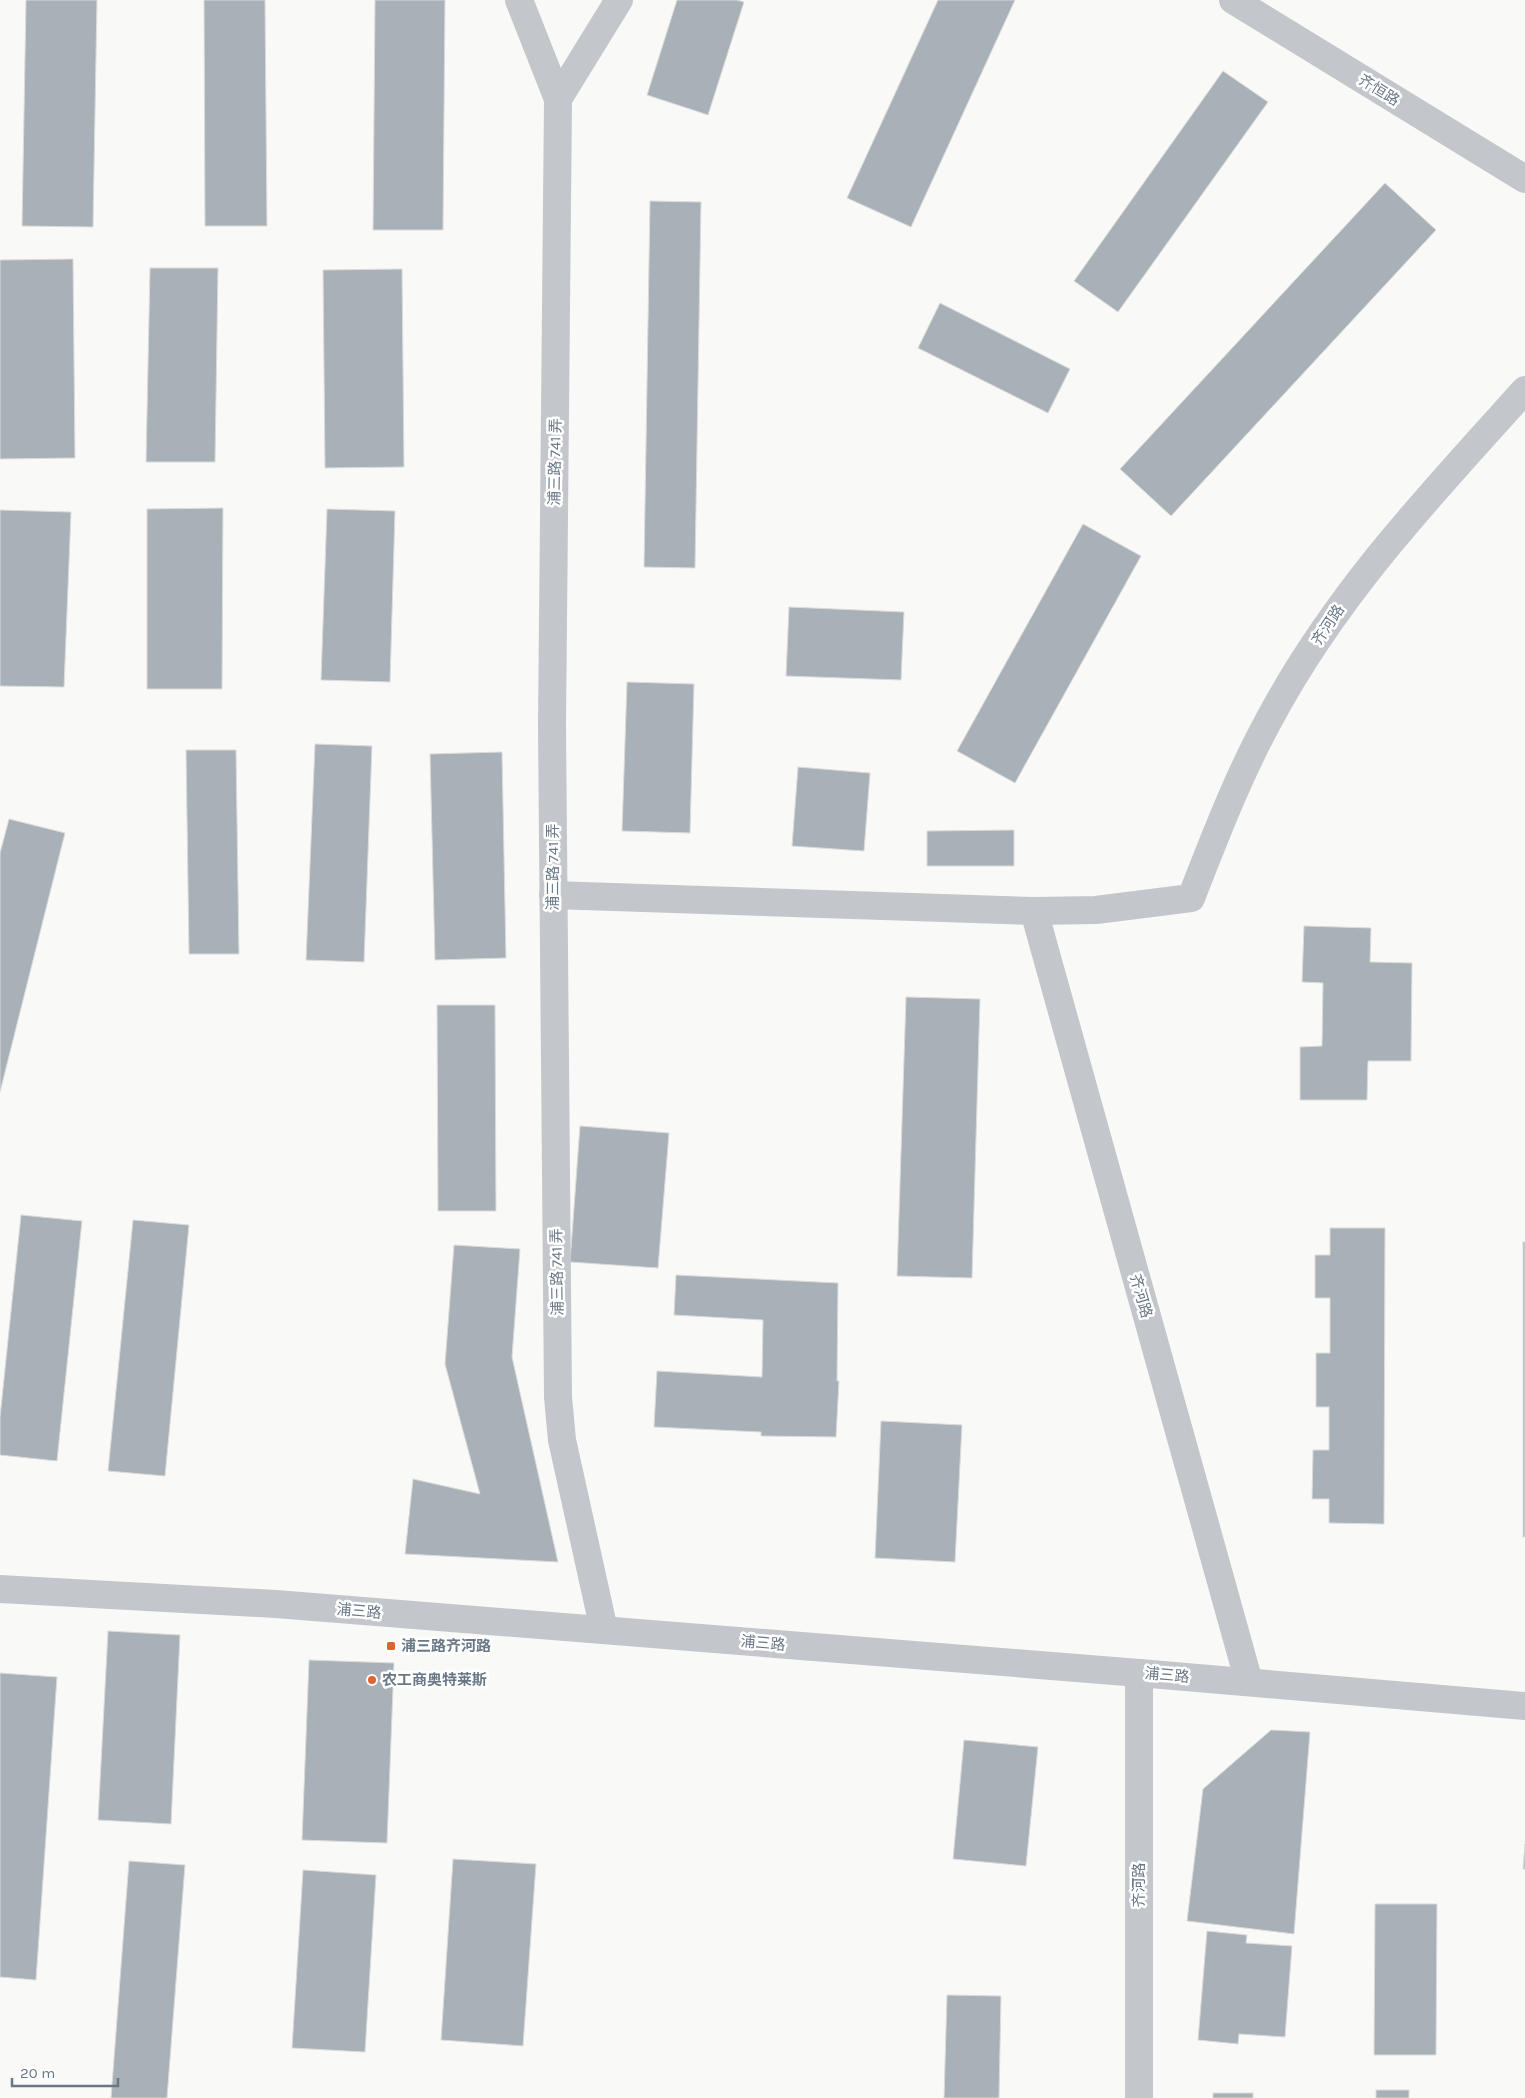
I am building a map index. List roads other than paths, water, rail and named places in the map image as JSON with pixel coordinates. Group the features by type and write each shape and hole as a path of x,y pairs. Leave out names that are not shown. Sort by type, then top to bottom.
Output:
{"street":[{"path":"519,0 558,99"},
{"path":"558,99 618,0"},
{"name":"齐恒路","path":"1233,0 1525,179"},
{"name":"浦三路 741 弄","path":"558,99 552,706 559,1420 604,1630"},
{"name":"齐河路","path":"1249,1682 1034,911 1096,910 1191,898 1229,801 1270,717 1314,644 1394,536 1525,390"},
{"path":"553,895 1034,911"},
{"name":"浦三路","path":"0,1589 276,1604 1525,1706"},
{"name":"齐河路","path":"1139,1673 1139,2098"}],"place":[{"name":"浦三路齐河路","path":"391,1646"},
{"name":"农工商奥特莱斯","path":"372,1680"}]}
